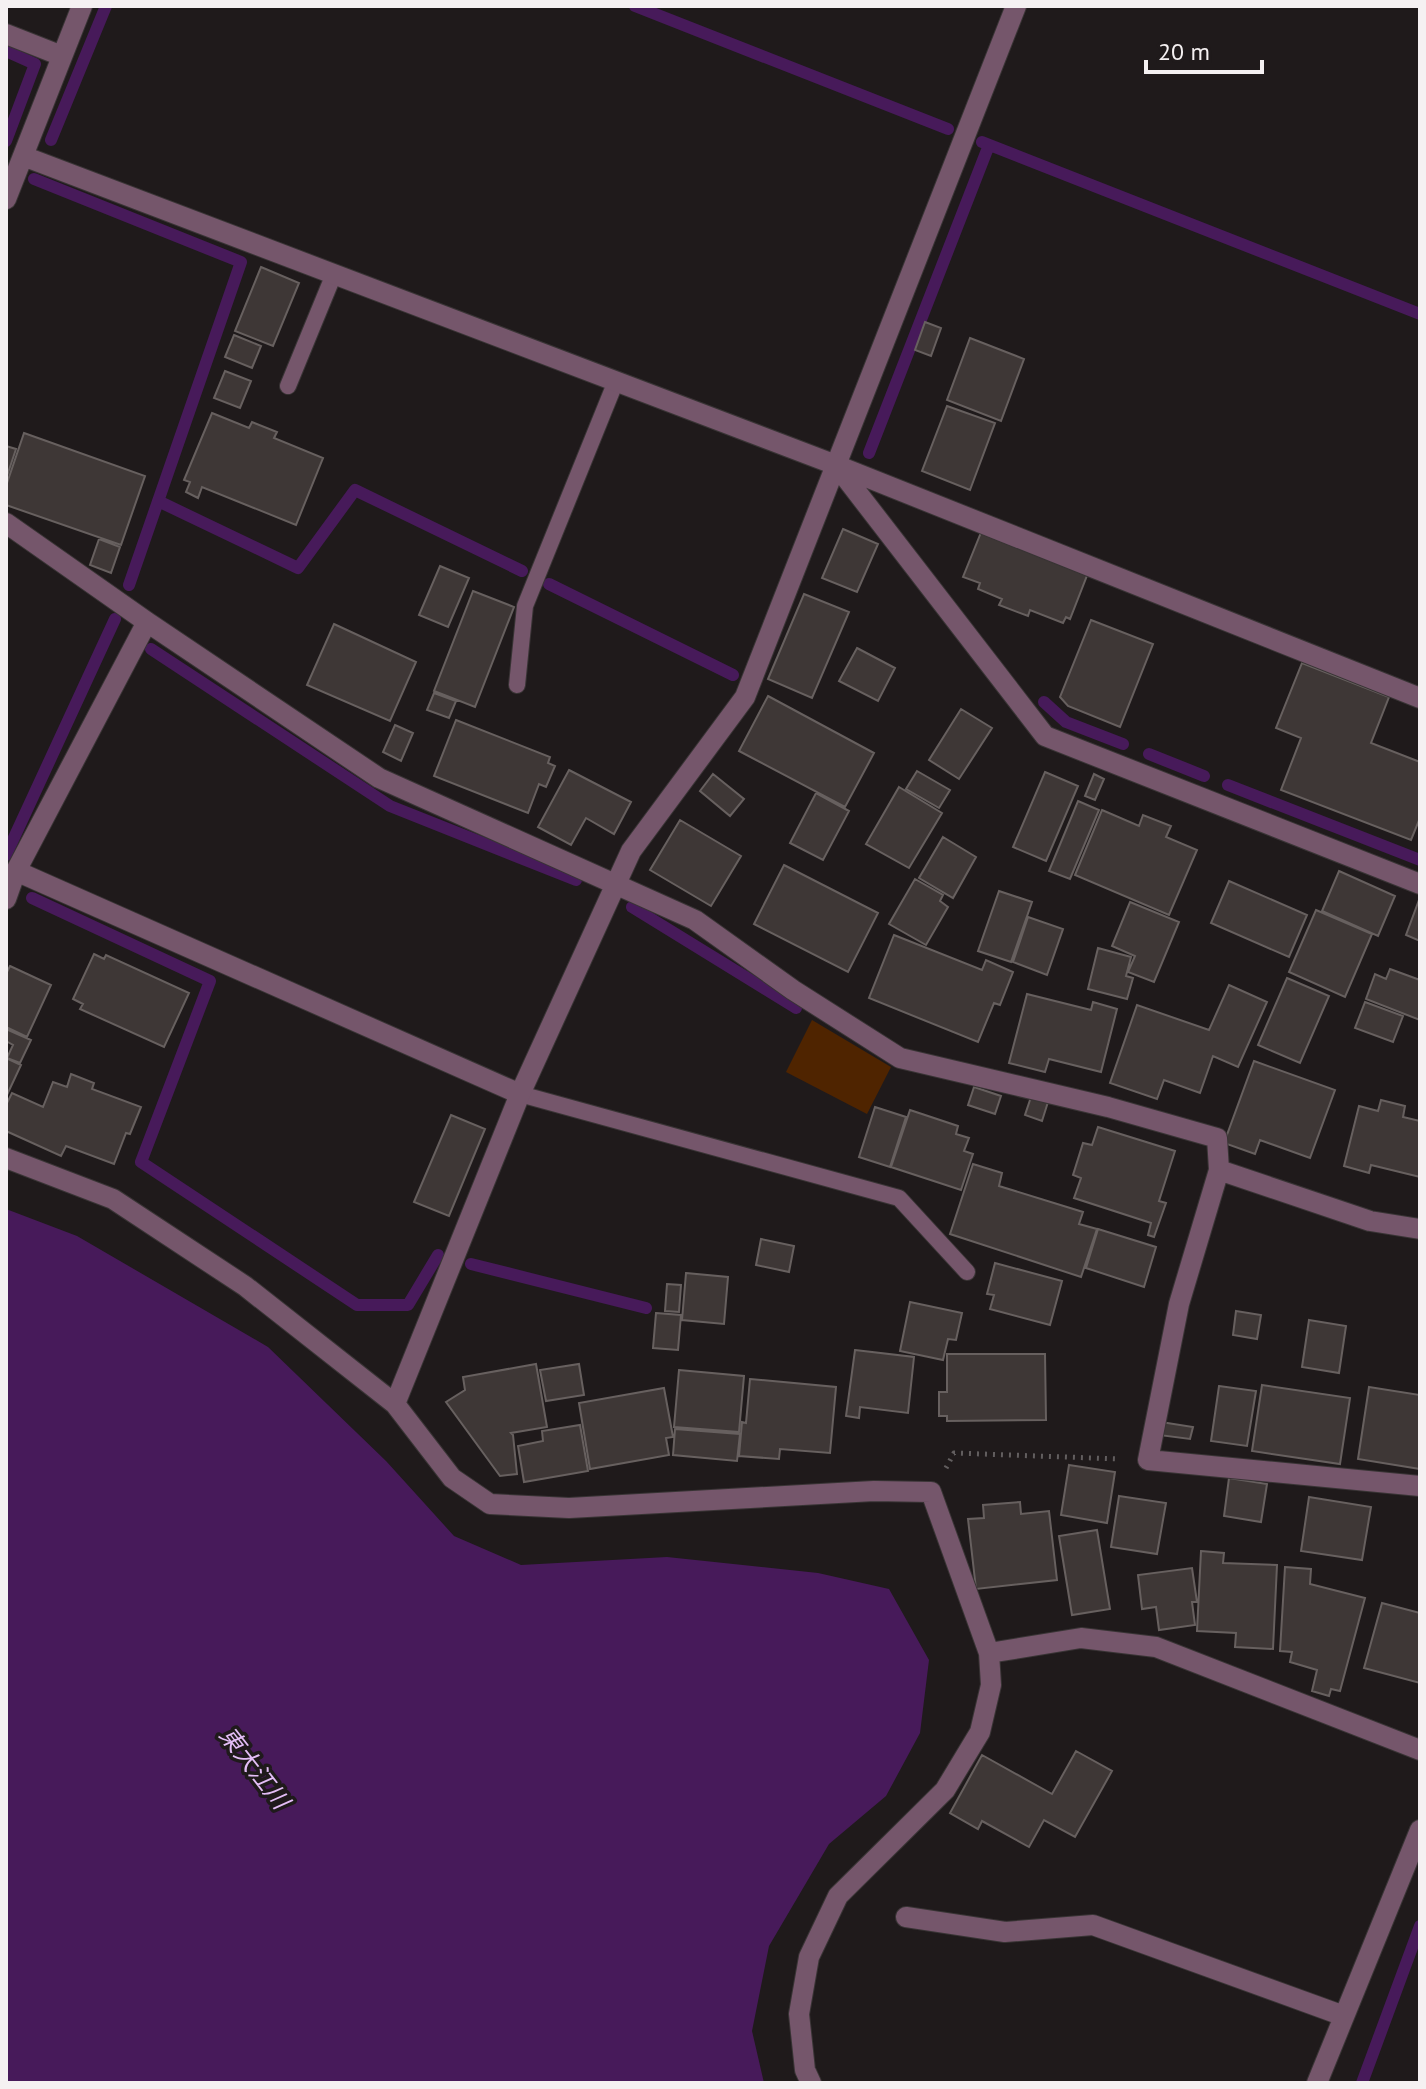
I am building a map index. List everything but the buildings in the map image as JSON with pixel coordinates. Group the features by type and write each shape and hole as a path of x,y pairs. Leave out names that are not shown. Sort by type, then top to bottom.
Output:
{"street":[{"path":"6,199 82,6"},
{"path":"395,1404 520,1094 631,851 745,697 1016,6"},
{"path":"6,34 62,56"},
{"path":"23,156 836,465 1420,698"},
{"path":"836,465 1045,736 1420,884"},
{"path":"6,523 379,778 695,920 793,990 900,1058 1108,1107 1217,1138 1219,1170 1179,1304 1148,1460 1420,1486"},
{"path":"6,899 16,871 147,622"},
{"path":"16,871 520,1094"},
{"path":"6,1158 113,1199 245,1286 395,1404 452,1478 490,1504 569,1508 874,1491 931,1492 989,1653 991,1685 980,1732 945,1790 838,1896 809,1957 799,2014 805,2070 811,2083"},
{"path":"1219,1170 1370,1221 1420,1229"},
{"path":"989,1653 1081,1638 1156,1647 1420,1750"},
{"path":"1317,2083 1420,1830"},
{"path":"906,1917 1005,1932 1093,1925 1344,2016"}],"lane":[{"path":"288,386 334,274"},
{"path":"517,685 525,606 616,381"},
{"path":"520,1094 899,1198 967,1272"}],"path":[{"path":"931,1492 954,1453 1148,1460"}],"shaded area":[{"path":"812,1020 891,1067 867,1114 786,1072"}],"water":[{"name":"東大江川","path":"6,1209 77,1236 268,1347 386,1461 454,1536 521,1565 667,1557 818,1573 889,1589 929,1660 920,1733 886,1796 829,1844 769,1946 752,2031 764,2083 6,2083"}],"waterway":[{"path":"51,140 106,6"},
{"path":"635,6 948,129"},
{"path":"6,51 35,64 6,141"},
{"path":"982,142 1420,314"},
{"path":"869,453 989,145"},
{"path":"34,179 241,262 129,585"},
{"path":"158,501 298,568 355,490 522,571"},
{"path":"549,584 733,675"},
{"path":"6,855 115,619"},
{"path":"151,649 390,806 576,880"},
{"path":"1044,702 1066,722 1123,744"},
{"path":"1149,754 1204,776"},
{"path":"1228,785 1420,860"},
{"path":"32,898 210,981 141,1162 357,1305 408,1305 438,1255"},
{"path":"632,907 796,1008"},
{"path":"471,1264 646,1308"},
{"path":"1362,2083 1420,1926"}]}
